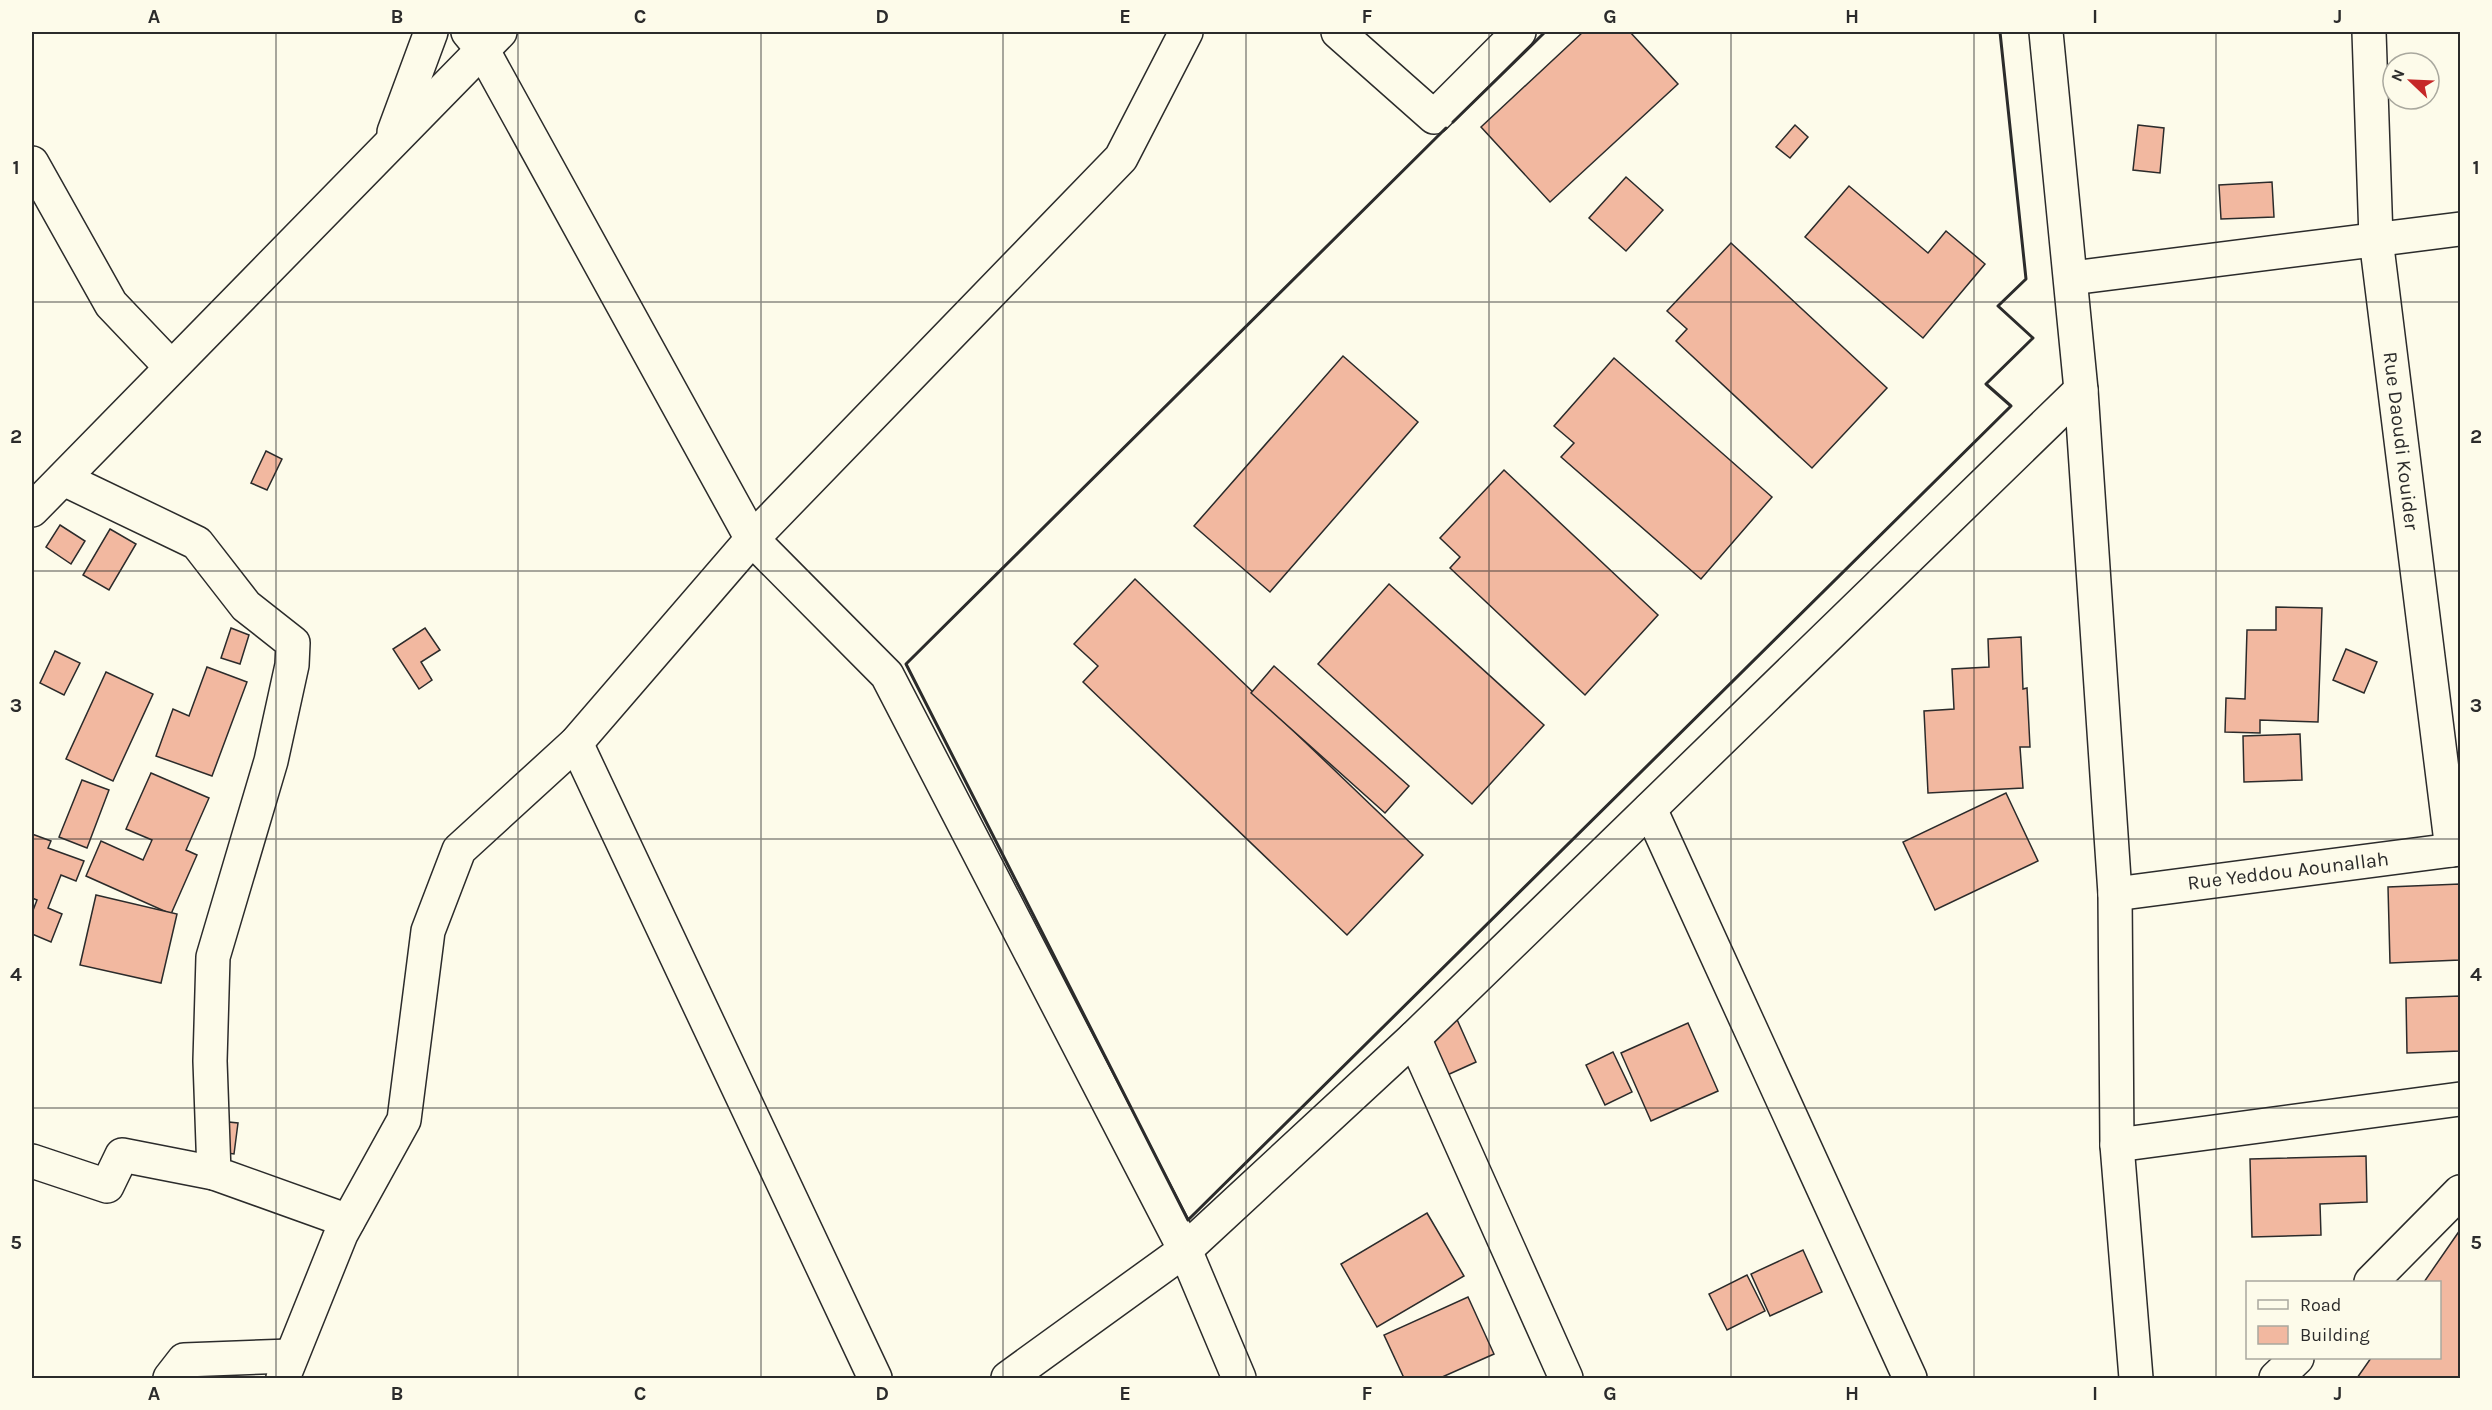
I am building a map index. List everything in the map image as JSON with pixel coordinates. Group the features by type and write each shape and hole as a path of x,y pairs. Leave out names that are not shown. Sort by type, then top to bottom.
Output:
{"street":[{"path":"389,145 431,32"},
{"path":"170,1378 184,1360 286,1367 348,1221 404,1120 428,931 459,850 576,743 752,539 1121,158 1186,32"},
{"path":"1338,32 1434,117 1519,32"},
{"path":"2046,32 2072,278 2081,390 2115,894 2117,1145 2136,1378"},
{"name":"Rue Daoudi Kouider","path":"2369,32 2376,239 2456,849"},
{"path":"32,510 389,145 483,38 752,539 887,675 1185,1250 1239,1378"},
{"path":"32,163 111,304 171,368"},
{"path":"2072,278 2460,229"},
{"path":"1008,1378 1185,1250 1414,1038 2081,390"},
{"path":"32,538 96,444"},
{"path":"70,482 197,543 246,606 293,643 292,665 271,761 213,957 210,1061 214,1173"},
{"path":"576,743 874,1378"},
{"path":"1650,809 1910,1378"},
{"name":"Rue Yeddou Aounallah","path":"2115,894 2456,849"},
{"path":"1414,1038 1566,1378"},
{"path":"2117,1145 2460,1099"},
{"path":"32,1161 107,1186 122,1155 214,1173 348,1221"},
{"path":"2372,1281 2460,1192"},
{"path":"2276,1378 2296,1359"}],"building":[{"path":"1583,32 1630,32 1678,84 1550,202 1481,127"},
{"path":"1795,125 1808,137 1790,158 1776,147"},
{"path":"2138,125 2164,128 2160,173 2133,170"},
{"path":"1626,177 1663,210 1626,251 1589,218"},
{"path":"2272,182 2274,217 2221,219 2219,185"},
{"path":"1849,186 1928,253 1946,231 1985,264 1923,338 1805,237"},
{"path":"1731,243 1887,388 1812,468 1676,341 1687,329 1667,311"},
{"path":"1343,356 1418,422 1270,592 1194,526"},
{"path":"1614,358 1772,497 1701,579 1561,457 1574,443 1554,426"},
{"path":"266,451 282,459 267,490 251,483"},
{"path":"1504,470 1658,615 1585,695 1450,568 1460,557 1440,538"},
{"path":"60,525 85,541 71,564 46,547"},
{"path":"110,529 136,544 109,590 83,575"},
{"path":"1135,579 1423,855 1347,935 1083,682 1098,666 1074,644"},
{"path":"1389,584 1544,725 1472,804 1318,664"},
{"path":"2276,607 2322,608 2318,722 2260,720 2260,733 2225,732 2226,698 2245,699 2247,630 2276,630"},
{"path":"231,628 249,635 240,664 221,658"},
{"path":"425,628 440,650 421,662 432,680 419,689 393,649"},
{"path":"2021,637 2023,689 2027,688 2030,747 2020,747 2023,788 1928,793 1924,711 1954,709 1952,669 1989,667 1988,639"},
{"path":"2346,649 2377,662 2364,693 2333,680"},
{"path":"55,651 80,663 64,695 40,683"},
{"path":"1274,666 1409,786 1385,813 1251,693"},
{"path":"207,667 247,682 212,776 156,756 173,709 189,716"},
{"path":"106,672 153,694 113,781 66,759"},
{"path":"2300,734 2302,780 2244,782 2243,736"},
{"path":"151,773 209,798 186,850 197,855 171,914 86,876 101,841 143,860 152,840 126,829"},
{"path":"82,780 109,790 87,848 59,837"},
{"path":"2006,793 2038,861 1935,910 1903,842"},
{"path":"32,834 51,841 48,848 84,861 76,881 61,875 48,908 62,914 51,942 32,934 32,913 37,900 32,898"},
{"path":"2460,884 2460,960 2390,963 2388,887"},
{"path":"96,895 177,914 161,983 80,965"},
{"path":"2460,996 2460,1051 2407,1053 2406,998"},
{"path":"1455,1015 1476,1062 1423,1086 1402,1040"},
{"path":"1688,1023 1718,1091 1651,1121 1621,1053"},
{"path":"1613,1052 1632,1092 1605,1105 1586,1065"},
{"path":"209,1120 238,1123 234,1154 205,1150"},
{"path":"2366,1156 2367,1202 2320,1204 2321,1235 2252,1237 2250,1159"},
{"path":"1427,1213 1464,1276 1377,1327 1341,1264"},
{"path":"2460,1230 2460,1378 2357,1378 2370,1359 2441,1359 2441,1281 2425,1281"},
{"path":"1803,1250 1822,1292 1770,1316 1751,1274"},
{"path":"1747,1275 1765,1311 1727,1330 1709,1294"},
{"path":"1468,1297 1494,1354 1440,1378 1404,1378 1384,1335"}],"wall":[{"path":"1453,122 1545,32"},
{"path":"1446,128 906,664 1188,1220 2011,406 1986,384 2033,338 1998,306 2026,279 2000,32"}]}
